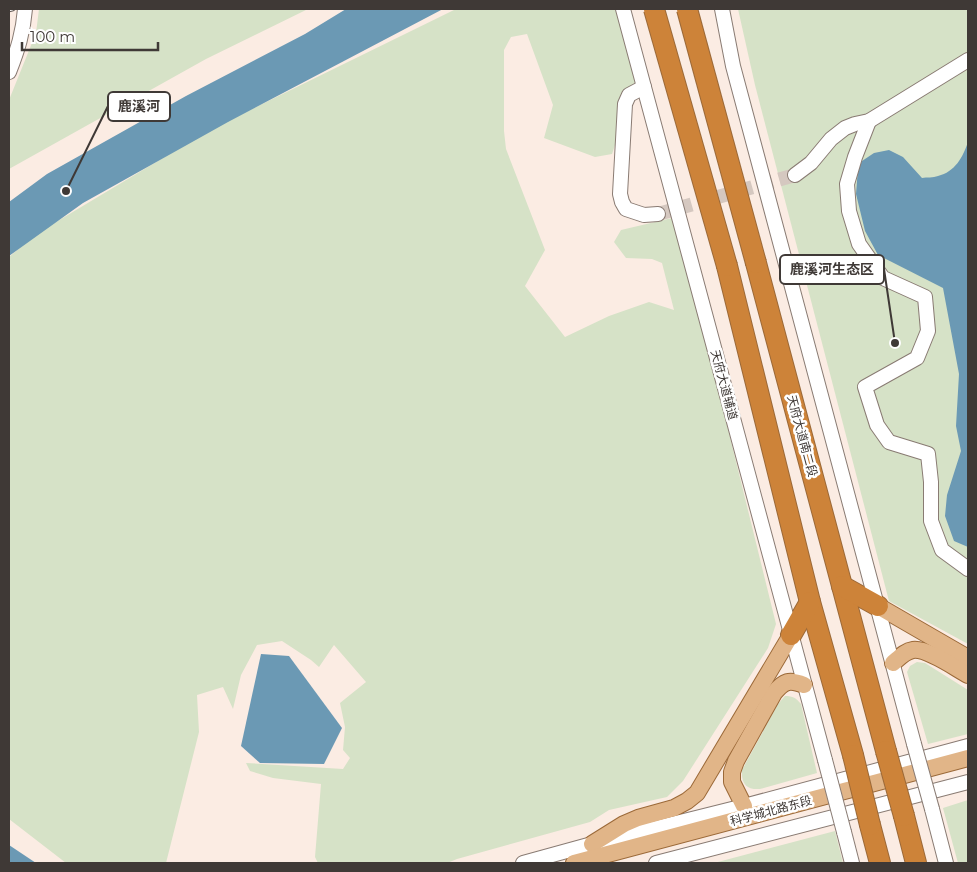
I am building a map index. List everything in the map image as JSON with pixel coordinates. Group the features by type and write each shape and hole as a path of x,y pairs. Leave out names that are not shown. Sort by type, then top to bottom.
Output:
{"highway":[{"path":"654,9 727,266 810,602 853,755 880,863"},
{"name":"天府大道南二段","path":"687,9 916,863"},
{"path":"842,586 878,606"},
{"path":"791,635 810,602"}],"main road":[{"path":"878,606 968,658"},
{"path":"592,844 624,824 674,808 697,793 791,635"},
{"path":"893,663 903,654 914,650 927,652 968,675"},
{"path":"744,806 732,782 732,772 736,761 774,693 781,684 788,681 804,685"},
{"name":"科学城北路东段","path":"574,863 968,758"},
{"name":"科学城北路东段","path":"609,863 968,767"}],"street":[{"path":"9,72 19,48 24,26 25,9"},
{"name":"天府大道辅道","path":"623,9 852,863"},
{"path":"722,9 733,66 946,863"},
{"path":"795,175 811,163 831,139 845,128 869,121 968,60"},
{"path":"644,87 629,95 625,104 620,194 626,209 644,214 658,214"},
{"path":"869,121 847,184 848,211 859,244 883,278 925,297 928,331 917,358 865,387 877,425 889,442 928,454 931,482 931,521 942,550 968,569"},
{"path":"524,863 968,746"},
{"path":"656,863 968,782"}],"green space":[{"path":"39,9 308,9 206,59 9,169 9,100 36,33"},
{"path":"456,9 615,9 639,80 625,90 616,142 612,154 595,157 544,138 553,105 527,34 511,37 504,50 504,131 506,149 545,250 525,286 565,337 609,316 649,302 674,310 662,263 652,259 626,258 614,242 621,230 672,218 696,299 776,624 768,648 683,781 667,797 609,810 590,822 447,863 318,863 315,857 321,784 273,778 250,771 246,763 343,769 350,758 343,750 345,727 340,703 366,682 334,645 319,667 282,641 257,645 241,675 233,709 223,687 197,695 199,732 166,863 66,863 9,819 9,257 36,234 213,128"},
{"path":"738,9 968,9 968,644 889,601 755,85"},
{"path":"917,662 925,663 968,690 968,734 928,744 907,672 910,666"},
{"path":"785,696 798,700 801,704 817,773 760,789 748,787 744,782 742,770 778,704"},
{"path":"968,800 968,863 958,863 943,808"},
{"path":"835,831 843,863 714,863"}],"water":[{"path":"346,9 443,9 228,122 83,203 9,256 9,202 47,174 186,96 305,34"},
{"path":"968,142 968,547 954,541 945,516 947,495 961,451 956,426 959,374 943,288 878,255 865,231 856,194 858,168 862,161 874,153 889,150 903,157 922,178 934,177 944,174 958,163"},
{"path":"261,654 289,656 342,728 324,764 260,763 241,746"},
{"path":"9,845 36,863 9,863"}],"tunnel":[{"path":"658,214 795,175"}],"railway":[{"path":"9,10 13,9"}],"place":[{"name":"鹿溪河","path":"66,191"},
{"name":"鹿溪河生态区","path":"895,343"}]}
